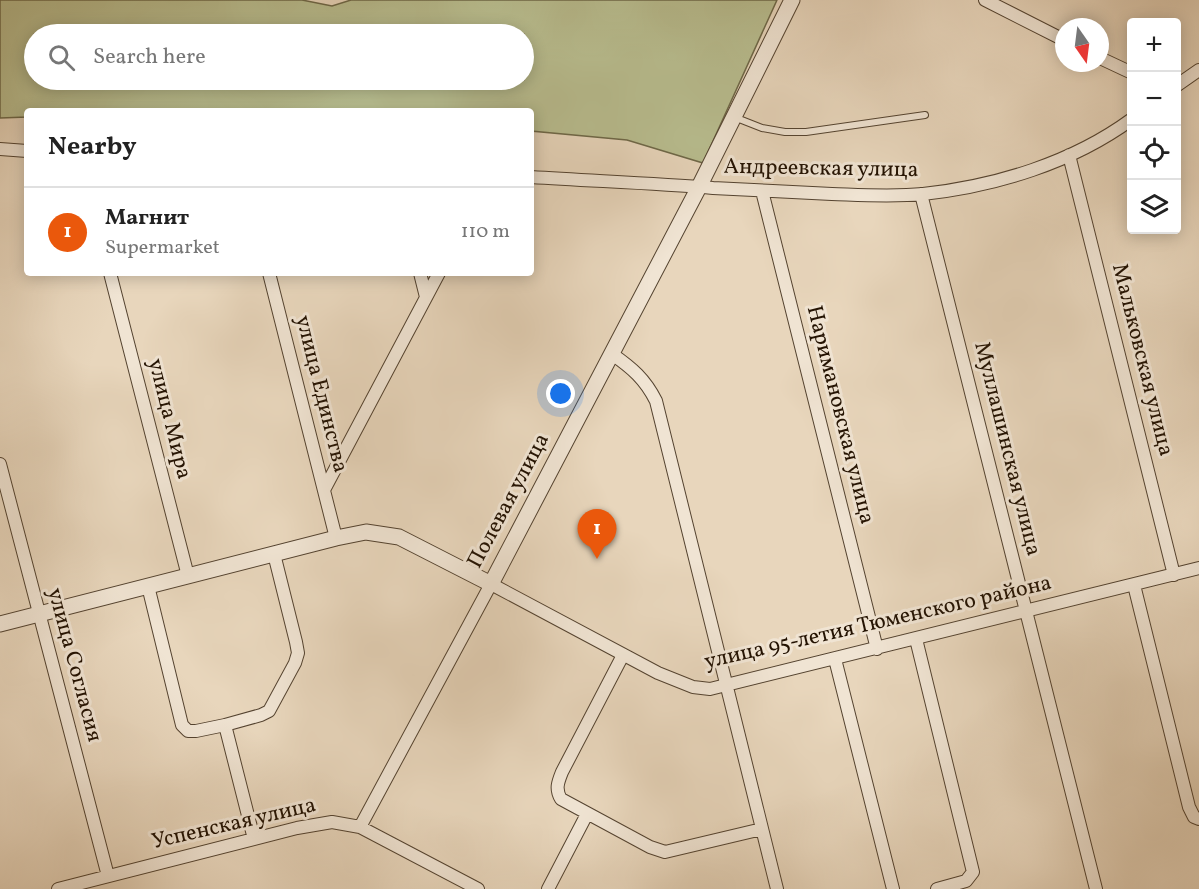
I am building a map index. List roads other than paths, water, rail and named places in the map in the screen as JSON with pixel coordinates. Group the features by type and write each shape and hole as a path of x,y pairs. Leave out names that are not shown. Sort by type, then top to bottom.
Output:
{"street":[{"name":"Полевая улица","path":"360,827 612,354 699,187 792,0"},
{"path":"985,0 1055,35"},
{"path":"1109,63 1127,72"},
{"path":"1181,83 1199,70"},
{"name":"Андреевская улица","path":"534,177 762,191 866,195 921,194 994,181 1032,171 1069,155 1117,130 1127,122"},
{"path":"0,149 24,151"},
{"name":"Мальковская улица","path":"1069,155 1174,575"},
{"name":"Наримановская улица","path":"762,191 877,649"},
{"name":"Муллашинская улица","path":"921,194 1096,889"},
{"name":"улица Мира","path":"111,276 188,576"},
{"name":"улица Единства","path":"270,276 336,538"},
{"path":"421,276 426,297"},
{"name":"улица Единства","path":"324,490 437,276"},
{"path":"612,354 635,370 647,384 656,401 777,889"},
{"name":"улица Согласия","path":"0,464 108,876"},
{"name":"улица 95-летия Тюменского района","path":"0,624 366,532 399,537 623,655 693,687 710,688 728,686 1199,568"},
{"path":"148,586 182,725 188,731 196,731 225,725 269,711 295,663 298,652 274,554"},
{"path":"1134,585 1189,807 1194,818 1199,819"},
{"path":"916,639 973,872 966,881 937,889"},
{"path":"623,655 557,786 561,799 650,847 665,852 762,829"},
{"path":"835,659 893,889"},
{"path":"225,725 254,839"},
{"path":"548,889 587,814"},
{"name":"Успенская улица","path":"58,889 297,828 332,822 360,827 478,889"}],"lane":[{"path":"734,117 762,128 785,132 806,132 925,115"}],"place":[{"name":"Магнит","path":"597,559"}]}
